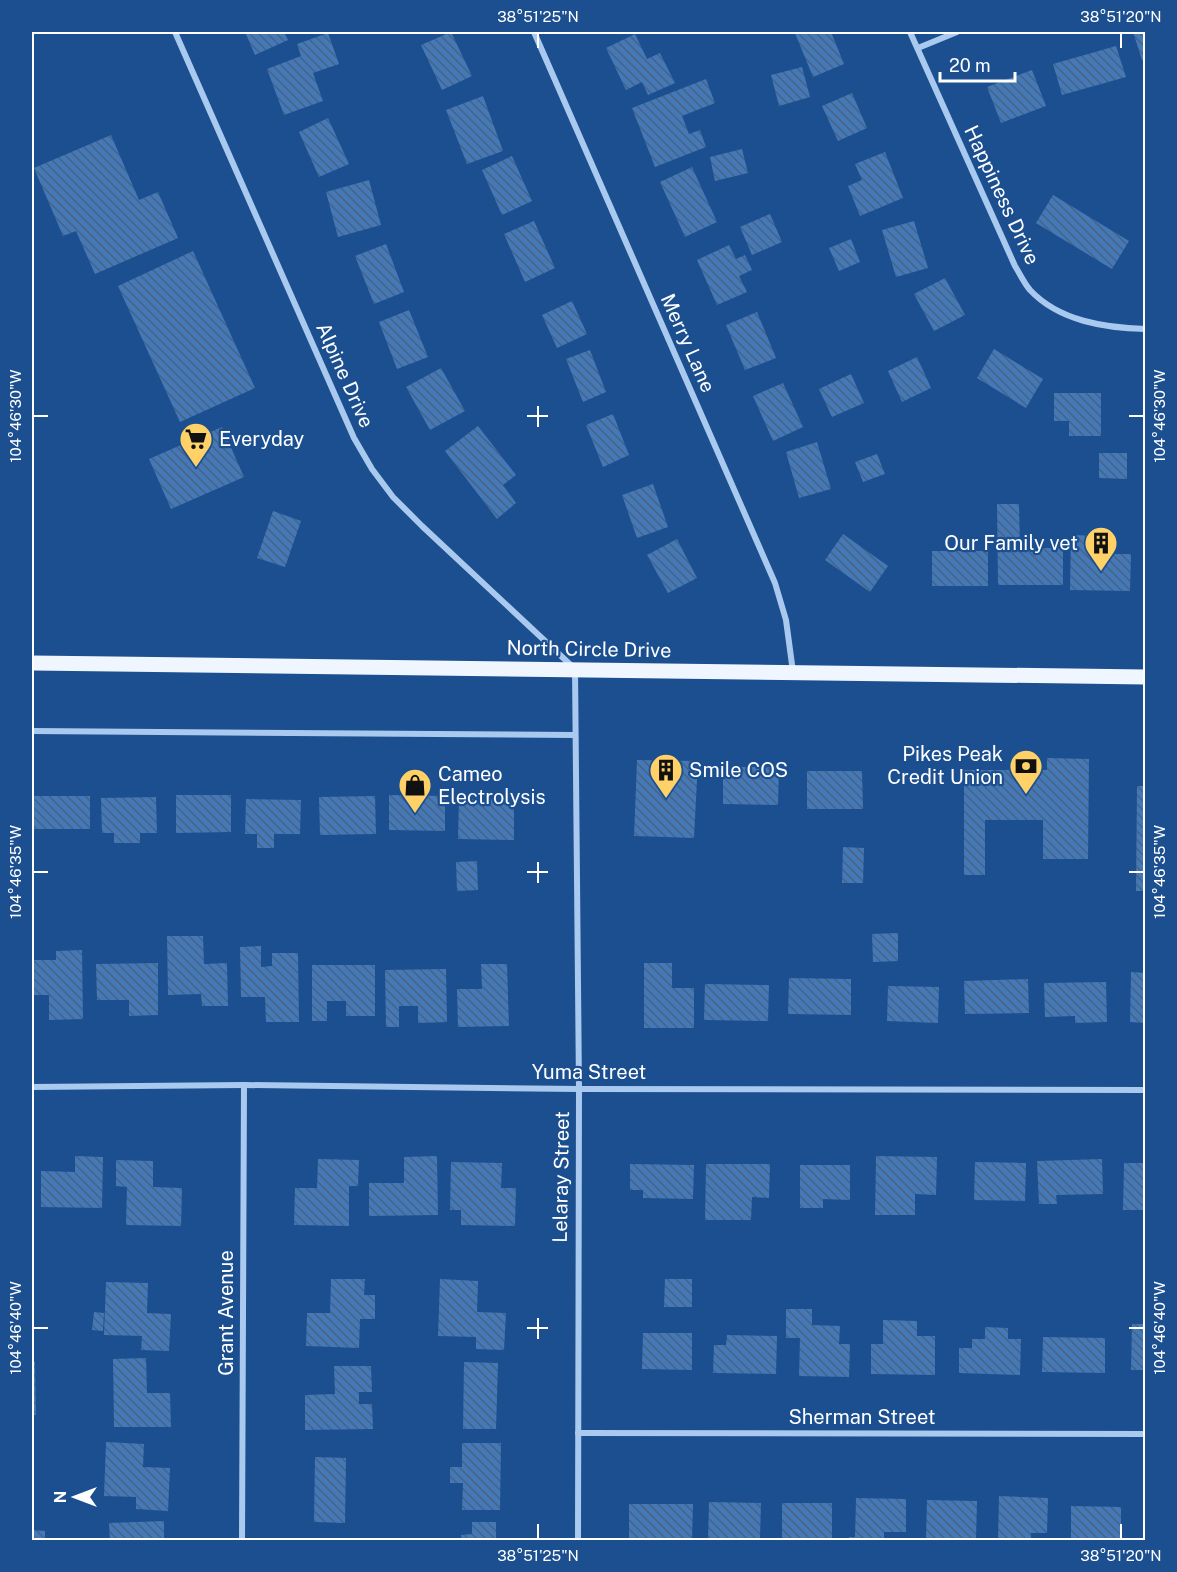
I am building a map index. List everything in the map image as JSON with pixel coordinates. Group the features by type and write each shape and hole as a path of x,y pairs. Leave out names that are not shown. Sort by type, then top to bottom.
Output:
{"main road":[{"name":"North Circle Drive","path":"32,663 1146,677"}],"street":[{"name":"Alpine Drive","path":"175,32 354,438 372,469 393,497 422,526 575,669"},
{"name":"Merry Lane","path":"534,32 775,582 786,620 794,672"},
{"name":"Happiness Drive","path":"910,32 1011,256 1028,288 1048,306 1069,315 1096,324 1146,329"},
{"path":"918,48 957,32"},
{"name":"Lelaray Street","path":"575,669 579,1089 578,1540"},
{"path":"32,731 575,735"},
{"name":"Yuma Street","path":"32,1087 244,1085 579,1089 1146,1089"},
{"name":"Grant Avenue","path":"242,1540 244,1085"},
{"name":"Sherman Street","path":"578,1433 1146,1434"}],"building":[{"path":"245,32 284,32 288,40 255,55"},
{"path":"451,32 472,76 442,90 421,45"},
{"path":"831,32 844,64 813,77 795,33"},
{"path":"1133,32 1146,32 1146,59 1142,60"},
{"path":"328,33 339,64 313,73 323,101 284,115 267,69 301,56 297,44"},
{"path":"635,34 647,59 660,53 675,83 648,95 642,82 626,90 606,48"},
{"path":"1116,46 1126,77 1062,95 1053,64"},
{"path":"802,67 810,97 779,106 771,75"},
{"path":"1032,70 1046,106 1001,123 987,87"},
{"path":"706,79 715,103 682,116 689,134 700,130 706,147 655,167 632,108"},
{"path":"852,93 867,128 838,141 822,106"},
{"path":"483,96 503,151 467,164 446,110"},
{"path":"328,118 349,164 319,177 299,132"},
{"path":"111,135 139,200 158,192 178,238 95,274 76,231 63,236 34,168"},
{"path":"742,149 748,173 715,181 710,157"},
{"path":"885,152 903,198 860,216 848,186 862,180 855,164"},
{"path":"512,156 532,201 502,215 482,170"},
{"path":"692,167 717,222 685,237 660,182"},
{"path":"369,180 381,225 338,237 326,192"},
{"path":"1053,195 1129,241 1112,269 1036,223"},
{"path":"770,214 782,242 752,255 740,227"},
{"path":"534,221 555,268 525,282 504,234"},
{"path":"914,221 928,268 896,277 882,230"},
{"path":"851,239 860,262 839,271 829,248"},
{"path":"386,244 404,292 374,304 355,256"},
{"path":"729,245 736,259 745,255 752,270 739,276 747,292 717,305 697,260"},
{"path":"193,251 255,388 180,422 118,286"},
{"path":"945,278 965,315 934,331 914,294"},
{"path":"572,301 587,334 557,348 542,315"},
{"path":"409,310 428,357 397,369 379,322"},
{"path":"757,312 776,358 745,370 726,325"},
{"path":"994,349 1043,379 1026,408 977,378"},
{"path":"590,350 606,392 583,402 566,359"},
{"path":"917,357 931,388 902,402 888,371"},
{"path":"441,368 465,411 430,430 406,387"},
{"path":"851,374 864,403 832,417 819,389"},
{"path":"783,383 803,427 773,441 753,396"},
{"path":"1054,393 1101,393 1101,436 1069,436 1069,421 1054,421"},
{"path":"613,414 629,455 603,467 586,425"},
{"path":"478,426 516,475 503,485 516,503 497,519 445,451"},
{"name":"Everyday","path":"222,427 244,477 171,509 149,459"},
{"path":"817,442 831,489 799,498 786,452"},
{"path":"1099,453 1127,453 1127,479 1099,478"},
{"path":"877,454 885,474 863,482 855,462"},
{"path":"653,484 668,527 637,538 622,495"},
{"path":"997,504 1019,504 1020,548 1063,548 1063,585 998,585"},
{"path":"273,511 301,521 285,567 257,558"},
{"path":"843,534 888,566 870,592 825,560"},
{"name":"Our Family vet","path":"1071,535 1107,536 1106,554 1131,554 1130,591 1070,590"},
{"path":"677,539 697,578 668,593 647,555"},
{"path":"932,551 988,551 988,586 932,586"},
{"name":"Pikes Peak Credit Union","path":"1047,758 1089,759 1088,859 1043,859 1043,820 985,820 985,875 964,875 964,770 1047,770"},
{"name":"Smile COS","path":"637,760 698,761 694,838 634,836"},
{"path":"723,767 779,767 778,805 723,804"},
{"path":"807,771 862,771 863,809 807,809"},
{"path":"1137,786 1146,786 1146,891 1136,891"},
{"path":"176,795 231,795 231,832 176,833"},
{"path":"389,795 445,796 445,831 389,830"},
{"path":"32,796 90,796 90,829 32,829"},
{"path":"375,796 376,834 320,835 319,797"},
{"path":"156,797 157,833 140,833 140,843 114,843 114,833 102,833 101,798"},
{"path":"246,799 301,800 300,834 274,834 274,848 257,848 257,834 245,834"},
{"path":"459,799 514,800 514,840 458,839"},
{"path":"843,847 864,848 863,883 842,883"},
{"path":"477,861 478,890 457,891 456,862"},
{"path":"898,933 898,961 873,962 872,934"},
{"path":"167,936 203,936 204,964 227,963 228,1006 202,1006 201,994 168,995"},
{"path":"261,946 261,967 272,966 272,953 298,953 299,1022 266,1022 265,997 241,997 240,947"},
{"path":"82,950 83,1019 49,1020 49,995 32,995 32,960 56,960 56,951"},
{"path":"158,963 158,1015 129,1016 129,1000 97,1000 96,964"},
{"path":"644,963 672,963 672,988 694,988 694,1028 644,1028"},
{"path":"481,964 507,964 509,1026 458,1027 457,989 482,989"},
{"path":"312,965 375,965 375,1016 346,1016 346,1001 327,1001 327,1021 312,1021"},
{"path":"446,969 447,1022 418,1023 418,1006 399,1006 399,1027 386,1027 385,970"},
{"path":"1131,972 1146,973 1146,1023 1130,1022"},
{"path":"789,978 851,979 851,1015 788,1014"},
{"path":"1028,979 1029,1013 965,1014 964,981"},
{"path":"1106,982 1107,1022 1075,1023 1075,1016 1045,1017 1044,983"},
{"path":"705,984 769,985 768,1021 704,1020"},
{"path":"888,986 939,987 938,1023 887,1021"},
{"path":"75,1156 103,1157 102,1208 41,1207 41,1171 75,1172"},
{"path":"437,1156 438,1215 369,1216 369,1183 404,1183 404,1157"},
{"path":"876,1156 937,1157 936,1195 915,1194 915,1215 875,1215"},
{"path":"318,1159 359,1160 358,1186 349,1186 349,1226 294,1225 295,1188 317,1188"},
{"path":"1102,1159 1103,1194 1056,1195 1057,1204 1039,1204 1037,1161"},
{"path":"116,1160 153,1161 153,1187 182,1188 181,1226 126,1225 127,1187 116,1186"},
{"path":"451,1162 502,1163 501,1188 516,1188 515,1226 461,1225 461,1210 450,1210"},
{"path":"975,1162 1026,1163 1025,1201 974,1200"},
{"path":"1124,1163 1146,1163 1146,1210 1123,1210"},
{"path":"630,1164 694,1165 693,1199 643,1198 643,1190 630,1190"},
{"path":"706,1164 770,1164 769,1198 752,1197 751,1220 705,1220"},
{"path":"800,1165 850,1165 850,1200 823,1199 823,1208 800,1208"},
{"path":"331,1279 365,1279 364,1295 375,1295 375,1319 360,1319 359,1348 306,1346 307,1313 330,1313"},
{"path":"440,1279 478,1281 477,1312 506,1313 504,1350 476,1349 476,1337 438,1336"},
{"path":"665,1279 692,1279 692,1307 664,1307"},
{"path":"106,1282 148,1283 147,1313 171,1314 169,1351 141,1350 142,1336 104,1335"},
{"path":"786,1309 812,1309 812,1325 840,1326 839,1344 850,1344 849,1377 799,1376 800,1338 786,1338"},
{"path":"94,1312 104,1313 103,1331 92,1330"},
{"path":"883,1320 917,1321 917,1336 935,1336 935,1375 871,1374 871,1344 883,1344"},
{"path":"1132,1324 1146,1324 1146,1370 1131,1370"},
{"path":"985,1327 1008,1328 1008,1339 1021,1339 1020,1375 959,1373 959,1348 972,1348 972,1339 985,1339"},
{"path":"643,1333 692,1333 692,1370 642,1369"},
{"path":"727,1335 777,1336 776,1374 713,1373 714,1345 726,1345"},
{"path":"1043,1337 1105,1338 1105,1373 1042,1372"},
{"path":"146,1358 147,1393 170,1393 171,1427 114,1427 113,1359"},
{"path":"32,1362 35,1362 36,1415 32,1415"},
{"path":"464,1362 498,1363 496,1429 463,1429"},
{"path":"334,1366 371,1366 372,1392 359,1392 359,1404 372,1404 373,1429 305,1430 305,1395 335,1394"},
{"path":"106,1442 144,1444 143,1467 170,1468 168,1511 136,1509 136,1497 104,1496"},
{"path":"462,1443 501,1443 500,1510 462,1510 463,1483 450,1483 450,1467 462,1467"},
{"path":"315,1457 346,1458 345,1523 314,1522"},
{"path":"999,1496 1048,1498 1047,1533 1031,1533 1031,1540 998,1540"},
{"path":"856,1498 906,1499 906,1532 884,1532 884,1540 849,1540 849,1537 855,1537"},
{"path":"927,1500 977,1501 976,1539 926,1538"},
{"path":"709,1502 761,1503 760,1539 708,1540"},
{"path":"782,1503 832,1503 832,1540 782,1540"},
{"path":"629,1504 693,1504 692,1540 629,1540"},
{"path":"1071,1506 1121,1507 1121,1540 1071,1540"},
{"path":"164,1521 164,1540 110,1540 109,1523"},
{"path":"472,1522 496,1522 496,1540 462,1540 461,1535 472,1534"},
{"path":"32,1530 45,1531 45,1540 32,1540"}],"place":[{"name":"Everyday","path":"196,468"},
{"name":"Our Family vet","path":"1101,572"},
{"name":"Pikes Peak Credit Union","path":"1026,795"},
{"name":"Smile COS","path":"666,799"},
{"name":"Cameo Electrolysis","path":"415,814"}]}
